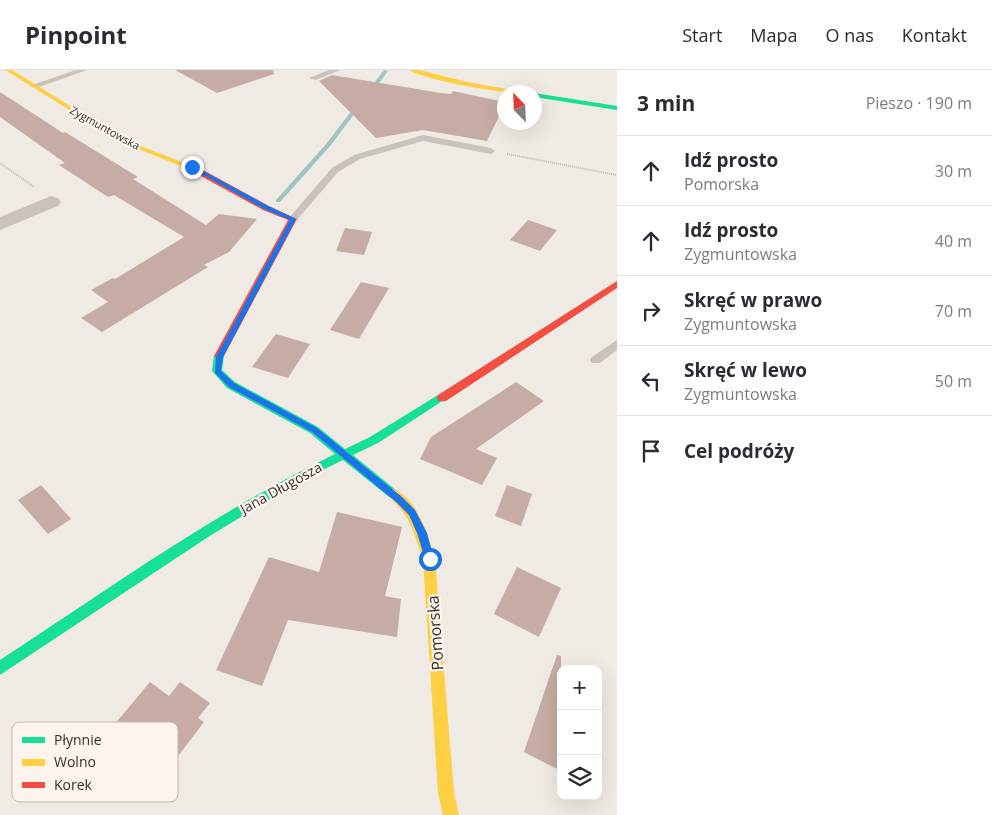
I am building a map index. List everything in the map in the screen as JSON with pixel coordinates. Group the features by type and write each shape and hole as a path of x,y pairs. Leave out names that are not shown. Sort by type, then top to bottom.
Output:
{"street":[{"name":"Zygmuntowska","path":"8,70 123,141 192,167 266,208 293,219"},
{"path":"412,70 467,84 497,88"},
{"path":"542,96 617,108"},
{"path":"0,224 51,202"},
{"path":"293,219 219,357 218,371 231,385 314,430 344,454"},
{"name":"Jana Długosza","path":"0,668 204,533 296,478 374,440 617,284"},
{"name":"Pomorska","path":"344,454 412,512 422,533 430,559 446,793 451,815"}],"lane":[{"path":"33,86 83,70"},
{"path":"313,78 336,70"},
{"path":"293,219 334,170 357,157 424,138 492,151"},
{"path":"596,360 617,344"}],"path":[{"path":"492,151 617,175"},
{"path":"0,163 51,202"}],"building":[{"path":"175,70 273,70 274,74 217,93"},
{"path":"332,75 441,93 451,94 453,91 497,100 497,120 487,141 423,130 376,138 319,81"},
{"path":"0,92 63,133 65,132 138,177 133,179 206,225 219,214 257,219 229,252 204,265 208,267 102,332 81,318 108,302 91,290 113,278 115,279 184,237 114,195 108,197 59,165 65,163 0,117"},
{"path":"528,220 557,230 540,251 510,240"},
{"path":"345,228 372,232 364,255 336,251"},
{"path":"361,282 389,288 359,339 330,330"},
{"path":"276,334 310,344 288,378 252,367"},
{"path":"516,382 544,401 476,449 497,458 482,485 420,459 431,437"},
{"path":"41,485 71,519 48,534 18,500"},
{"path":"507,485 532,494 521,526 495,516"},
{"path":"337,512 402,527 385,596 401,599 397,637 288,620 262,686 216,670 269,557 319,572"},
{"path":"517,567 561,588 539,637 494,614"},
{"path":"557,655 561,656 561,665 557,665 557,769 524,752"},
{"path":"150,682 169,696 180,682 210,703 198,718 204,722 178,756 178,722 117,722"}],"waterway":[{"path":"370,92 386,71"},
{"path":"278,201 329,144 358,106"}],"traffic: fast":[{"path":"542,96 617,108"},
{"path":"219,356 217,371 231,385 314,430 393,494"},
{"path":"0,668 204,533 296,478 374,440 442,398"}],"traffic: slow":[{"path":"8,70 123,141 191,167"},
{"path":"412,70 467,84 497,88"},
{"path":"393,494 407,508 417,523 429,559 446,793 451,815"}],"traffic: jam":[{"path":"191,167 266,208 293,219 219,356"},
{"path":"442,398 617,284"}],"route":[{"path":"192,167 266,208 293,219 219,357 218,371 231,385 314,430 399,499 412,512 422,533 430,559"}]}
